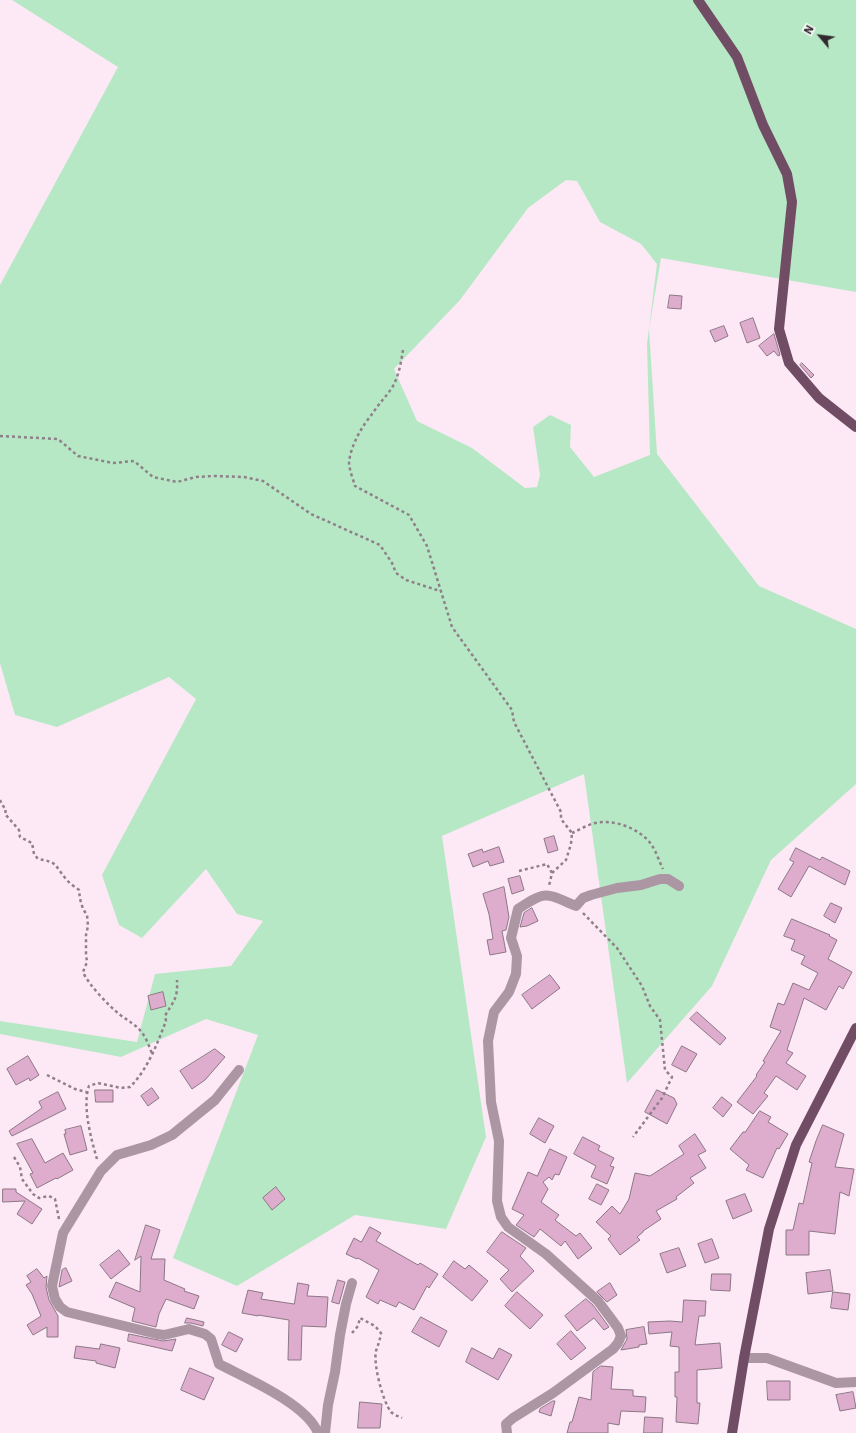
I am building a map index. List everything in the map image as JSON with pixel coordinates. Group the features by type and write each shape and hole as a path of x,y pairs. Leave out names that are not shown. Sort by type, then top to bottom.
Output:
{"main road":[{"path":"698,0 737,57 763,124 787,174 792,202 779,329 789,363 819,398 856,426"},
{"path":"732,1433 744,1358 769,1229 796,1145 856,1028"}],"street":[{"path":"506,1433 506,1424 512,1418 553,1393 613,1350 621,1336 618,1328 598,1301 546,1254 508,1227 501,1217 497,1201 499,1141 491,1102 488,1041 494,1012 509,992 516,974 517,956 511,938 518,909 536,897 548,894 576,906 583,898 591,895 617,888 641,885 660,878 668,879 679,886"},
{"path":"239,1070 215,1100 172,1135 151,1145 117,1155 101,1171 63,1233 52,1286 55,1299 60,1307 67,1312 157,1334 164,1335 189,1329 205,1334 211,1339 219,1364 284,1398 302,1413 316,1428 318,1433"},
{"path":"325,1433 328,1404 335,1372 340,1335 352,1283"},
{"path":"744,1358 767,1358 836,1383 856,1382"}],"path":[{"path":"403,350 400,368 394,384 361,430 352,450 349,464 355,486 409,515 427,546 452,627 512,710 514,722 561,812 561,819 572,833 571,844 566,860 552,873 548,894"},
{"path":"0,436 58,439 78,456 112,463 134,461 153,477 177,482 196,477 214,476 244,477 263,481 311,514 380,545 392,563 396,573 406,580 440,592"},
{"path":"0,800 6,809 5,814 19,830 20,837 32,843 34,854 38,859 50,861 57,866 66,880 78,890 83,910 88,915 86,941 87,962 83,972 85,977 105,1003 120,1015 131,1021 144,1034 152,1054"},
{"path":"572,833 595,823 617,823 631,828 643,836 651,844 668,879"},
{"path":"519,871 547,864 552,873"},
{"path":"576,906 617,948 642,986 650,1006 660,1020 664,1070 672,1077 662,1098 633,1137"},
{"path":"101,1171 93,1146 88,1119 86,1092 89,1086 98,1083 121,1088 130,1087 139,1078 152,1054 166,1021 165,1016 178,993 177,980"},
{"path":"47,1075 75,1089 86,1092"},
{"path":"14,1157 20,1167 22,1179 33,1194 39,1198 49,1196 55,1199 63,1233"},
{"path":"340,1335 350,1334 358,1326 360,1318 375,1326 381,1333 376,1352 378,1376 387,1407 392,1414 402,1418"}],"green space":[{"path":"12,0 856,0 856,292 661,258 649,329 657,454 759,586 856,629 856,784 771,860 712,986 627,1083 584,774 442,836 486,1137 446,1229 355,1215 237,1286 173,1258 258,1035 206,1019 121,1057 0,1034 0,1021 137,1042 155,974 231,966 263,921 237,914 206,869 142,938 119,925 102,875 196,699 169,677 57,727 15,715 0,663 0,285 118,67","holes":["566,180 577,181 600,222 641,244 657,264 647,344 650,455 594,477 570,447 571,425 550,415 533,427 540,475 537,487 525,488 472,448 417,421 394,369 460,300 528,208"]}],"building":[{"path":"670,295 682,296 681,309 668,308"},
{"path":"753,318 760,338 747,343 740,323"},
{"path":"724,326 728,336 715,342 710,331"},
{"path":"774,334 780,355 778,356 774,351 767,356 759,346"},
{"path":"802,363 814,375 811,378 800,365"},
{"path":"554,836 558,850 548,853 544,839"},
{"path":"499,847 504,862 490,866 488,861 473,867 468,854 482,849 483,852"},
{"path":"796,848 820,860 822,857 850,871 845,885 809,866 791,897 778,889 794,862 790,860"},
{"path":"520,876 524,890 512,894 508,879"},
{"path":"504,887 509,917 506,930 502,931 506,952 490,955 487,940 493,939 489,914 483,894"},
{"path":"831,903 842,908 835,923 824,916"},
{"path":"532,908 538,921 527,926 520,927 524,913"},
{"path":"792,919 830,935 829,936 837,940 828,959 852,972 843,989 839,986 826,1010 804,998 787,1050 793,1053 786,1063 806,1076 797,1090 776,1076 764,1093 768,1096 753,1114 737,1102 757,1076 756,1075 765,1062 763,1061 781,1031 770,1027 778,1003 784,1005 793,983 809,990 818,973 801,964 805,956 791,950 795,940 784,936"},
{"path":"550,975 560,988 532,1009 522,995"},
{"path":"163,992 166,1006 151,1010 148,996"},
{"path":"697,1012 726,1038 720,1045 690,1019"},
{"path":"682,1046 697,1054 686,1072 672,1065"},
{"path":"215,1049 225,1057 205,1080 192,1089 180,1071"},
{"path":"28,1056 39,1075 30,1081 29,1078 16,1085 7,1069"},
{"path":"152,1088 159,1098 148,1106 141,1096"},
{"path":"95,1090 113,1090 113,1102 96,1102"},
{"path":"657,1090 674,1098 677,1104 667,1124 645,1112"},
{"path":"58,1092 66,1109 12,1136 9,1131 42,1108 39,1102"},
{"path":"722,1097 732,1105 723,1117 713,1108"},
{"path":"760,1111 771,1117 768,1122 788,1134 779,1149 777,1148 763,1178 746,1170 749,1165 730,1149 743,1132 745,1132"},
{"path":"539,1118 554,1126 545,1143 530,1134"},
{"path":"823,1125 844,1134 835,1167 854,1169 849,1196 840,1192 835,1234 809,1231 809,1255 786,1255 786,1230 793,1230 799,1203 803,1204 812,1163 809,1162"},
{"path":"81,1126 87,1150 70,1155 64,1134 66,1134 65,1130"},
{"path":"695,1134 706,1151 698,1155 706,1168 690,1178 694,1183 676,1197 677,1199 656,1211 661,1219 643,1231 637,1237 640,1240 620,1255 608,1239 611,1236 596,1222 612,1206 620,1214 629,1199 635,1173 650,1176 684,1154 679,1146"},
{"path":"583,1137 600,1146 598,1150 614,1158 610,1166 614,1167 607,1184 591,1177 596,1166 574,1154"},
{"path":"32,1139 45,1163 63,1153 73,1170 37,1188 30,1174 33,1173 17,1144"},
{"path":"550,1149 567,1157 559,1175 555,1174 552,1180 549,1177 543,1182 548,1189 541,1202 559,1215 555,1220 576,1236 580,1233 592,1248 578,1259 565,1241 561,1246 540,1229 534,1237 516,1225 524,1215 512,1209 528,1172 537,1176"},
{"path":"597,1184 609,1190 601,1205 589,1199"},
{"path":"276,1187 285,1199 272,1210 263,1198"},
{"path":"3,1189 16,1189 16,1192 42,1209 32,1224 17,1214 25,1201 3,1202"},
{"path":"745,1194 752,1211 733,1219 726,1201"},
{"path":"146,1225 160,1230 151,1259 165,1259 164,1280 185,1289 184,1291 199,1296 194,1309 166,1299 159,1314 156,1327 132,1321 135,1308 109,1297 116,1282 140,1292 141,1256 135,1260"},
{"path":"370,1227 381,1233 376,1241 418,1265 420,1263 438,1274 429,1288 427,1286 414,1310 399,1302 396,1307 380,1300 378,1304 366,1297 379,1270 358,1258 357,1259 346,1254 354,1238 361,1242"},
{"path":"502,1232 526,1248 520,1256 534,1271 512,1292 500,1279 509,1270 487,1252"},
{"path":"712,1239 719,1258 705,1263 698,1244"},
{"path":"679,1248 686,1266 667,1273 660,1254"},
{"path":"119,1250 130,1264 111,1279 100,1265"},
{"path":"454,1261 465,1269 469,1265 488,1281 472,1301 443,1277"},
{"path":"66,1268 72,1281 59,1287 62,1270"},
{"path":"37,1269 44,1278 47,1276 46,1287 49,1300 58,1316 58,1337 47,1337 47,1327 33,1335 27,1325 41,1316 32,1294 26,1285 31,1282 27,1276"},
{"path":"830,1270 833,1291 808,1294 806,1273"},
{"path":"712,1274 731,1274 730,1291 711,1290"},
{"path":"338,1280 345,1282 339,1304 332,1302"},
{"path":"298,1283 309,1285 307,1296 328,1297 326,1327 302,1326 301,1360 288,1360 289,1320 242,1313 248,1290 263,1293 261,1299 294,1304"},
{"path":"610,1283 617,1295 607,1302 597,1292"},
{"path":"517,1292 543,1315 530,1329 505,1306"},
{"path":"833,1292 850,1294 848,1310 831,1308"},
{"path":"586,1299 593,1305 609,1327 604,1330 594,1318 577,1331 565,1316"},
{"path":"684,1300 706,1301 705,1316 699,1316 695,1345 720,1343 722,1368 697,1370 697,1403 700,1403 698,1424 676,1422 677,1397 675,1397 675,1372 679,1372 679,1347 670,1346 672,1332 649,1334 648,1322 682,1322"},
{"path":"421,1317 447,1331 439,1347 412,1332"},
{"path":"187,1318 204,1322 203,1326 185,1323"},
{"path":"644,1327 647,1344 621,1350 627,1339 626,1330"},
{"path":"571,1331 586,1348 571,1360 557,1344"},
{"path":"229,1332 243,1339 236,1352 222,1345"},
{"path":"129,1334 163,1341 176,1339 172,1351 128,1341"},
{"path":"101,1344 120,1348 115,1368 96,1363 96,1361 74,1358 76,1346 99,1349"},
{"path":"472,1348 493,1359 499,1348 512,1355 498,1380 466,1362"},
{"path":"601,1366 613,1367 611,1389 633,1390 633,1396 646,1397 645,1412 621,1411 619,1425 608,1423 608,1433 567,1433 570,1422 572,1422 579,1397 591,1400 593,1372"},
{"path":"190,1368 214,1378 204,1400 181,1390"},
{"path":"767,1381 790,1381 790,1400 768,1400"},
{"path":"853,1392 856,1408 840,1411 836,1395"},
{"path":"555,1401 551,1416 539,1412 540,1409"},
{"path":"360,1402 382,1404 380,1428 358,1428"},
{"path":"645,1417 663,1418 662,1433 644,1433"}]}
